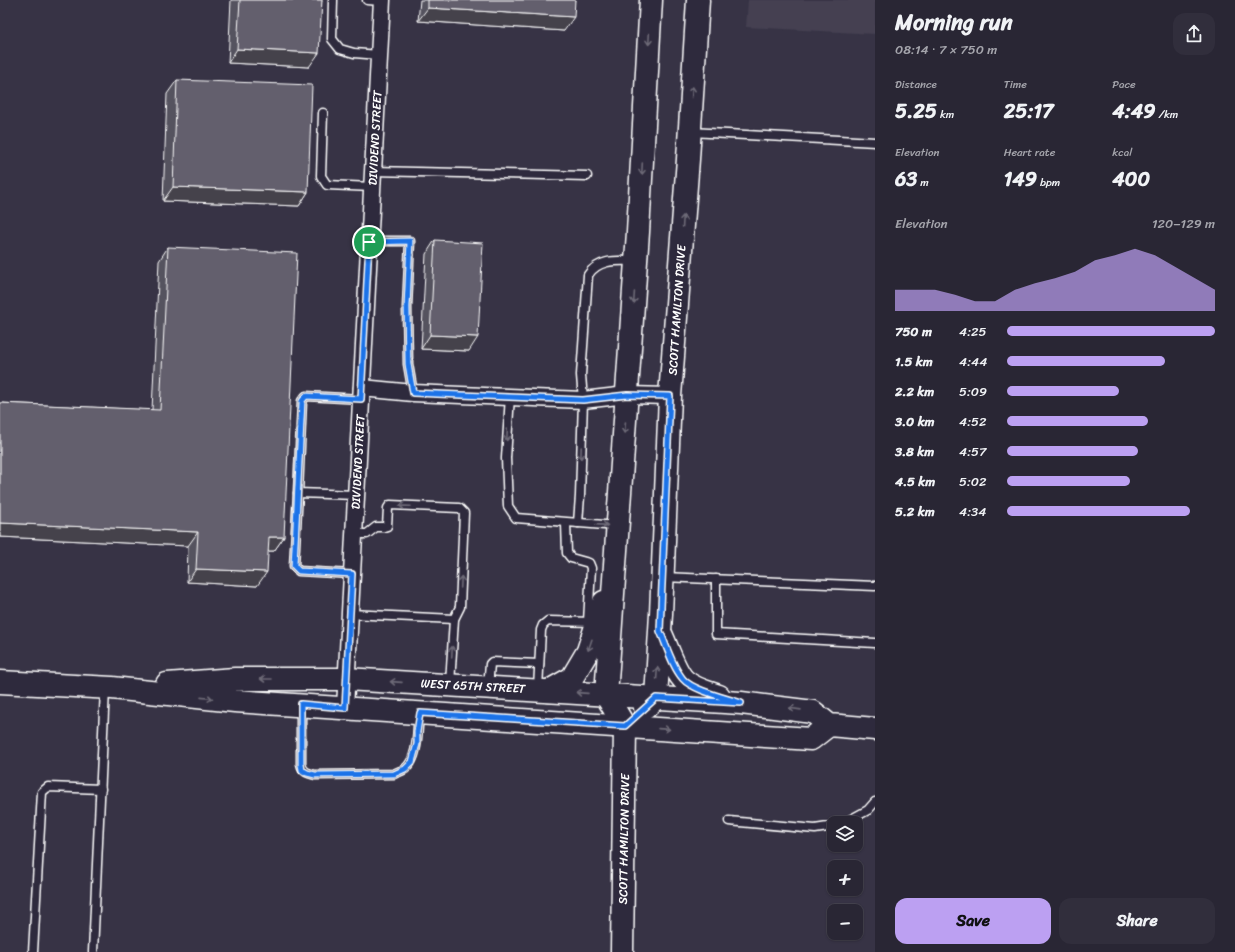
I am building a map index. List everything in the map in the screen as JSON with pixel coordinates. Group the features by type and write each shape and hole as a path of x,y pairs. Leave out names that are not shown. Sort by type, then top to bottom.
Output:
{"main road":[{"path":"543,691 572,678 588,651 599,622 615,568 636,261 651,0"},
{"name":"SCOTT HAMILTON DRIVE","path":"656,698 670,396 690,132 698,0"},
{"path":"599,622 606,695 625,726 656,698"},
{"path":"660,631 674,665 684,680 702,690 741,703"},
{"name":"WEST 65TH STREET","path":"0,682 109,688 236,701 301,704 811,739 829,725 813,712 741,703 346,678 235,678 109,688"},
{"path":"829,725 875,729"},
{"name":"SCOTT HAMILTON DRIVE","path":"622,952 625,726"}],"street":[{"name":"DIVIDEND STREET","path":"345,708 379,55 377,0"},
{"path":"361,393 510,396 583,400 627,395 670,396"}],"lane":[{"path":"333,0 332,39 336,44 340,48 354,53 379,55"},
{"path":"323,113 321,176 324,183 327,185 373,179 587,176"},
{"path":"690,132 875,142"},
{"path":"369,242 410,241 407,307 408,364 413,393"},
{"path":"578,523 583,400 581,375 588,274 592,269 601,263 612,261 636,261"},
{"path":"352,574 299,571 294,566 302,401 306,396 361,393"},
{"path":"510,396 506,458 508,506 516,518 618,526"},
{"path":"298,493 356,495"},
{"path":"354,534 367,534 376,528 384,528 387,526 388,508 390,505 459,508 464,513 460,607 454,619 450,685"},
{"path":"543,691 539,664 541,630 543,625 548,621 599,622 591,568 589,563 571,558 567,553 566,523"},
{"path":"662,577 875,586"},
{"path":"716,579 716,634 875,643"},
{"path":"350,614 454,619"},
{"path":"487,687 490,664 492,662 539,664"},
{"path":"93,952 101,789 109,688"},
{"path":"301,704 302,770 315,775 394,774 405,769 412,762 417,744 420,713"},
{"path":"33,952 42,792 48,787 101,789"},
{"path":"859,816 868,810 875,802"},
{"path":"729,821 815,829 827,827"}],"shaded area":[{"path":"748,0 875,0 875,34 746,27"}],"building":[{"path":"240,0 322,0 319,53 237,49"},
{"path":"428,0 575,0 574,17 428,8"},
{"path":"177,80 312,85 308,192 173,187"},
{"path":"435,240 483,243 478,337 430,335"},
{"path":"168,247 297,253 284,537 269,537 267,572 196,569 198,532 0,523 0,403 160,410"}],"route":[{"path":"410,241 407,307 408,364 413,393 583,400 627,395 670,396 660,631 674,665 684,680 702,690 741,703 656,698 625,726 420,713 417,744 412,762 405,769 394,774 350,775 315,775 302,770 301,704 345,708 352,574 299,571 294,566 302,401 306,396 361,399 369,242 410,241"}]}
